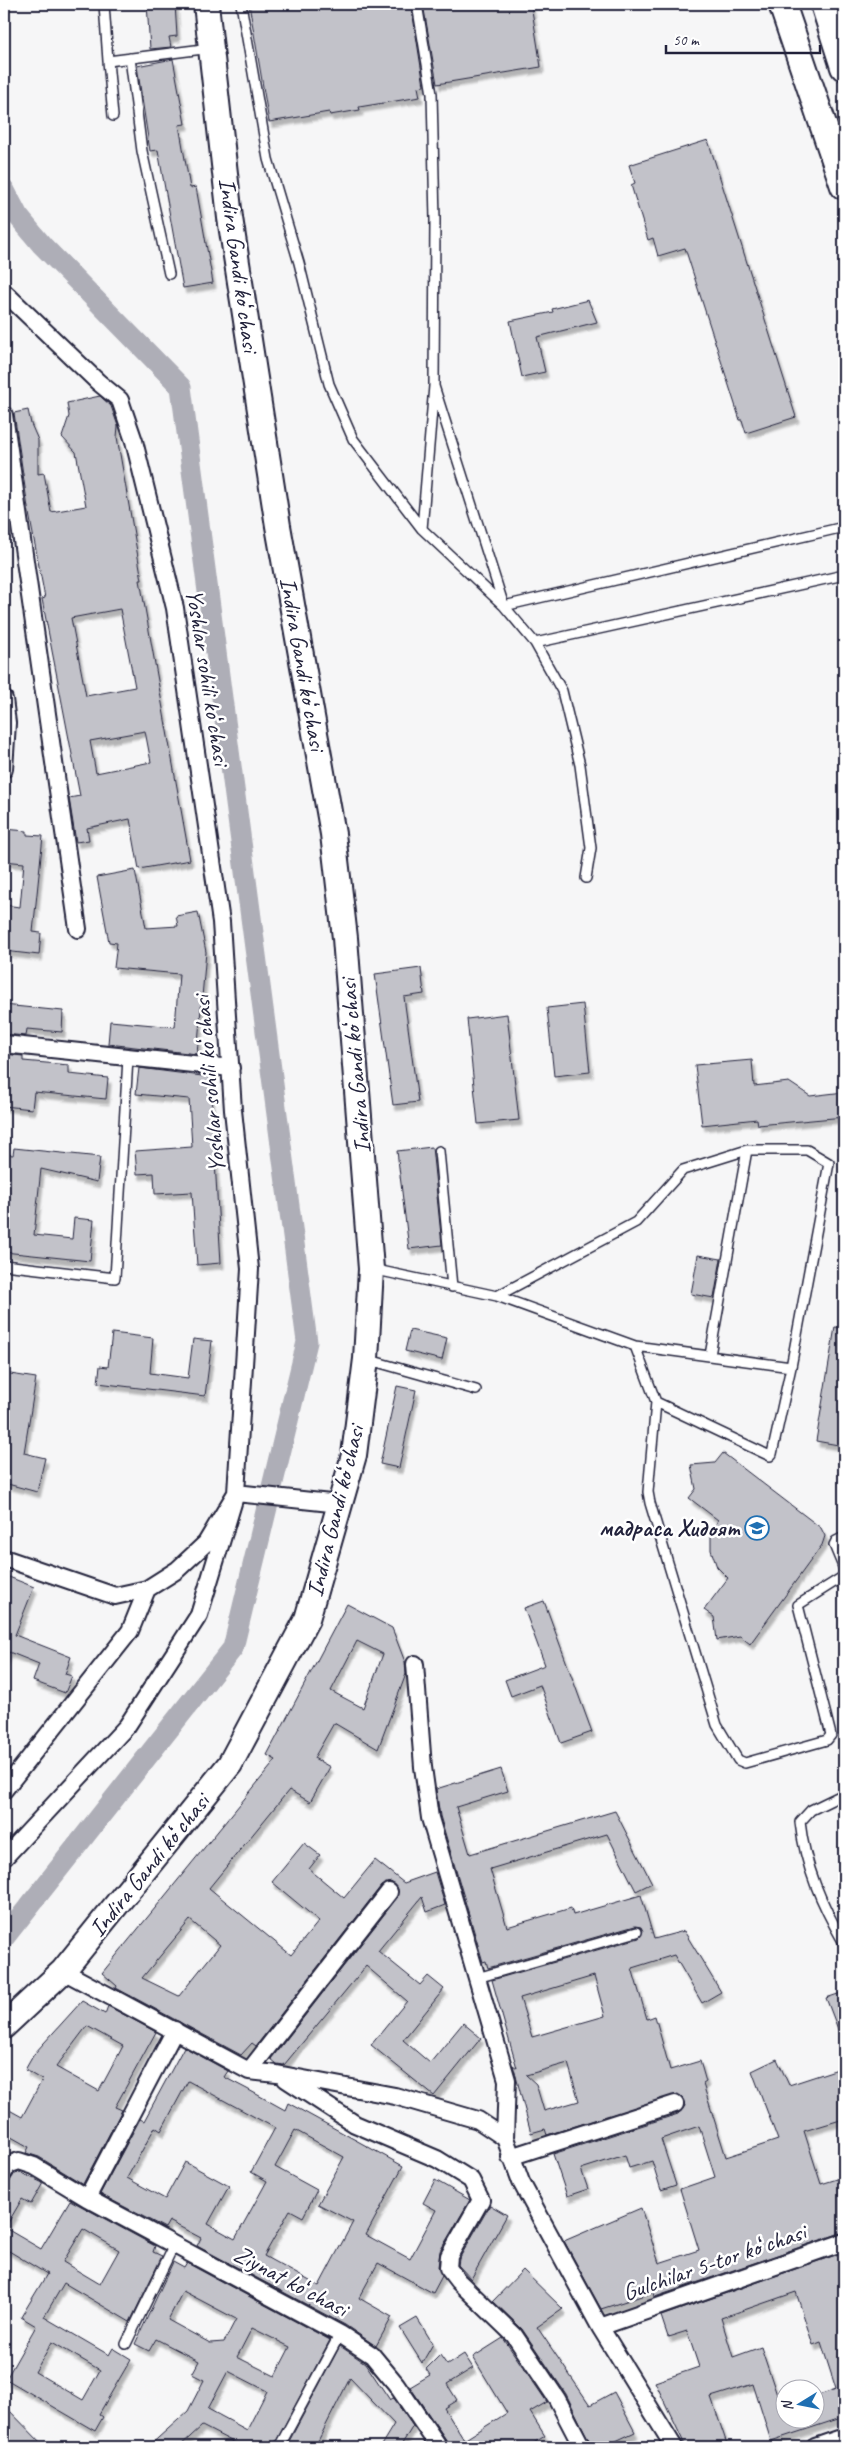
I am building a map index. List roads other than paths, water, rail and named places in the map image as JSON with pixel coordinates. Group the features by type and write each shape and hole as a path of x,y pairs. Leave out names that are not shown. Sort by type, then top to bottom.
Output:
{"main road":[{"path":"782,4 844,186"},
{"path":"824,4 844,67"}],"street":[{"name":"Indira Gandi koʻchasi","path":"4,2026 64,1971 230,1764 308,1619 354,1455 366,1359 372,1269 345,938 333,834 273,497 230,218 206,4"},
{"name":"Yoshlar sohili koʻchasi","path":"4,292 98,382 120,400 134,441 175,608 221,922 231,1068 250,1269 236,1493 199,1615 127,1726 4,1858"},
{"path":"4,415 78,929"},
{"path":"4,699 7,723 4,769"},
{"path":"4,1044 231,1068"},
{"path":"4,1558 115,1596 147,1589 176,1570 206,1543 236,1493 340,1504"},
{"path":"4,1790 130,1631 147,1589"},
{"path":"415,1664 423,1767 430,1818 465,1945 477,1978 506,2080 505,2138 510,2157 600,2327 674,2447"},
{"path":"249,2070 389,1892"},
{"path":"64,1971 249,2070 395,2096 478,2120 505,2138"},
{"path":"87,2198 175,2030"},
{"path":"277,2074 355,2124 437,2160 471,2180 481,2200 449,2256 448,2268 458,2281 514,2335 557,2399 582,2447"},
{"path":"510,2157 675,2104"},
{"name":"Ziynat koʻchasi","path":"4,2172 8,2165 19,2161 34,2166 87,2198 340,2334 372,2355 396,2384 438,2447"},
{"name":"Gulchilar 5-tor koʻchasi","path":"600,2327 844,2242"},
{"path":"814,2447 844,2437"}],"lane":[{"path":"104,4 113,116"},
{"path":"242,4 268,159 299,263 329,384 353,439 422,529 504,606 535,643 562,691 580,765 591,848 586,878"},
{"path":"417,4 432,94 435,220 434,386 422,529"},
{"path":"108,60 211,48"},
{"path":"130,58 142,151 169,274"},
{"path":"434,386 504,606"},
{"path":"504,606 844,527"},
{"path":"535,643 844,575"},
{"path":"4,1265 115,1278 128,1058"},
{"path":"710,1355 746,1150"},
{"path":"498,1296 636,1222 683,1170 746,1150 807,1150 829,1162 791,1367 772,1454 770,1456 656,1402"},
{"path":"439,1151 452,1287"},
{"path":"372,1269 498,1296 634,1346 791,1367"},
{"path":"634,1346 656,1402 648,1492 650,1503 717,1725 738,1760 745,1763 827,1740 831,1735 798,1605 844,1576"},
{"path":"366,1359 476,1390"},
{"path":"844,1538 836,1541 834,1545 844,1569"},
{"path":"844,1794 811,1810 800,1822 803,1852 827,1914 844,1944"},
{"path":"477,1978 637,1932"},
{"path":"126,2344 174,2245"},
{"path":"279,2447 340,2334"}],"waterway":[{"path":"4,189 18,216 42,245 181,387 307,1342 233,1648 4,1938"}],"place":[{"name":"мадраса Хидоят","path":"757,1528"}]}
